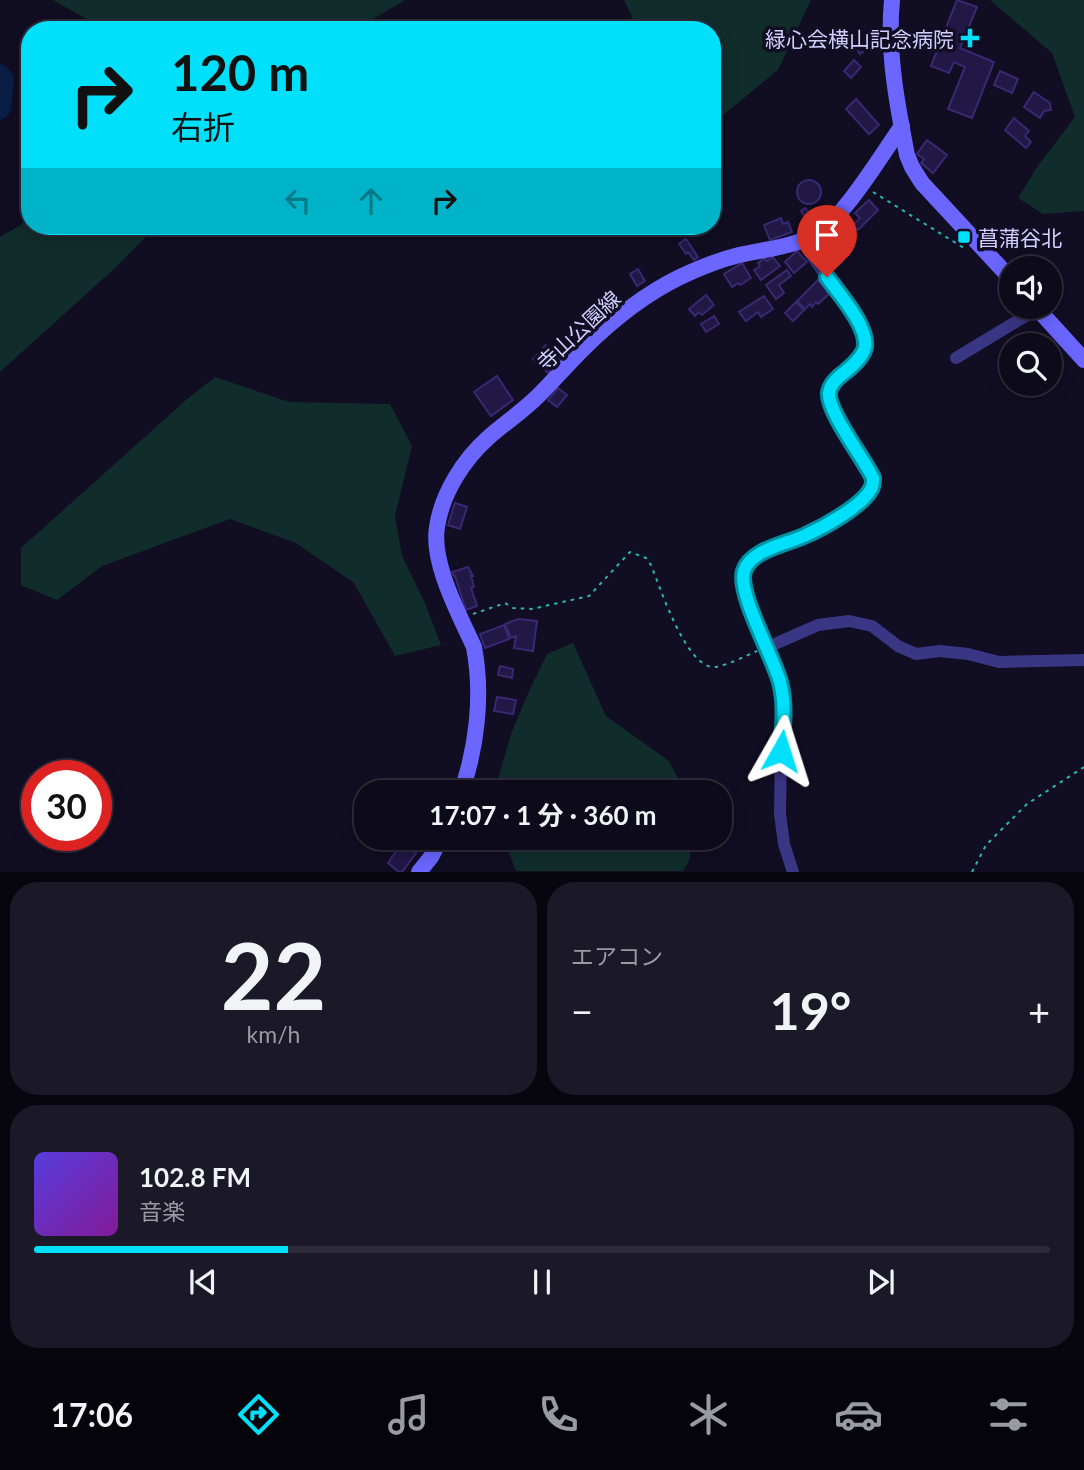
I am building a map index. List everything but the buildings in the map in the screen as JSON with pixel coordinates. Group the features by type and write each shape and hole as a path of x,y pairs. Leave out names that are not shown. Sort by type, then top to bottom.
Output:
{"main road":[{"path":"892,0 892,64 907,155 922,183 999,266"},
{"name":"寺山公園線","path":"465,780 475,735 478,702 476,661 474,647 437,555 436,542 444,502 464,464 487,439 538,397 582,349 642,300 694,271 720,261 804,240 817,234 848,203 901,127"},
{"path":"1046,319 1084,360"},
{"path":"419,872 435,850"}],"street":[{"path":"793,872 784,844 780,814 781,751 785,715 780,683 742,583 743,572 748,562 769,548 805,536 847,512 871,489 873,478 830,404 829,391 833,382 862,354 865,347 863,329 810,253 804,240"},
{"path":"956,358 1018,319"},
{"path":"768,647 818,625 849,621 872,626 898,646 916,654 940,650 999,662 1084,660"}],"path":[{"path":"869,190 967,250"},
{"path":"461,618 505,603 513,608 532,609 589,596 630,552 646,558 651,565 673,620 693,654 703,664 715,667 768,647"},
{"path":"972,872 986,845 1027,804 1084,767"}],"green space":[{"path":"53,0 405,0 370,21 90,21"},
{"path":"624,0 811,0 778,70 721,117 721,21 634,21"},
{"path":"990,0 1084,0 1084,211 1043,214 1018,198 1037,167 1075,117 1052,53"},
{"path":"21,225 21,235 148,235 0,372 0,237"},
{"path":"215,377 289,402 390,404 412,446 395,516 402,556 425,603 441,645 395,656 354,583 296,543 230,519 102,566 57,600 21,585 21,548"},
{"path":"573,643 606,716 669,761 679,780 498,780 511,734 547,654"},
{"path":"508,850 690,850 690,859 683,871 516,871"}],"waterway":[{"path":"0,74 4,79 0,110"}],"place":[{"name":"緑心会横山記念病院","path":"970,38"},
{"name":"菖蒲谷北","path":"964,237"}],"route":[{"path":"781,751 785,715 780,683 746,596 742,583 743,572 748,562 769,548 805,536 847,512 871,489 873,478 830,404 829,391 833,382 853,365 865,347 863,329 827,277"}]}
